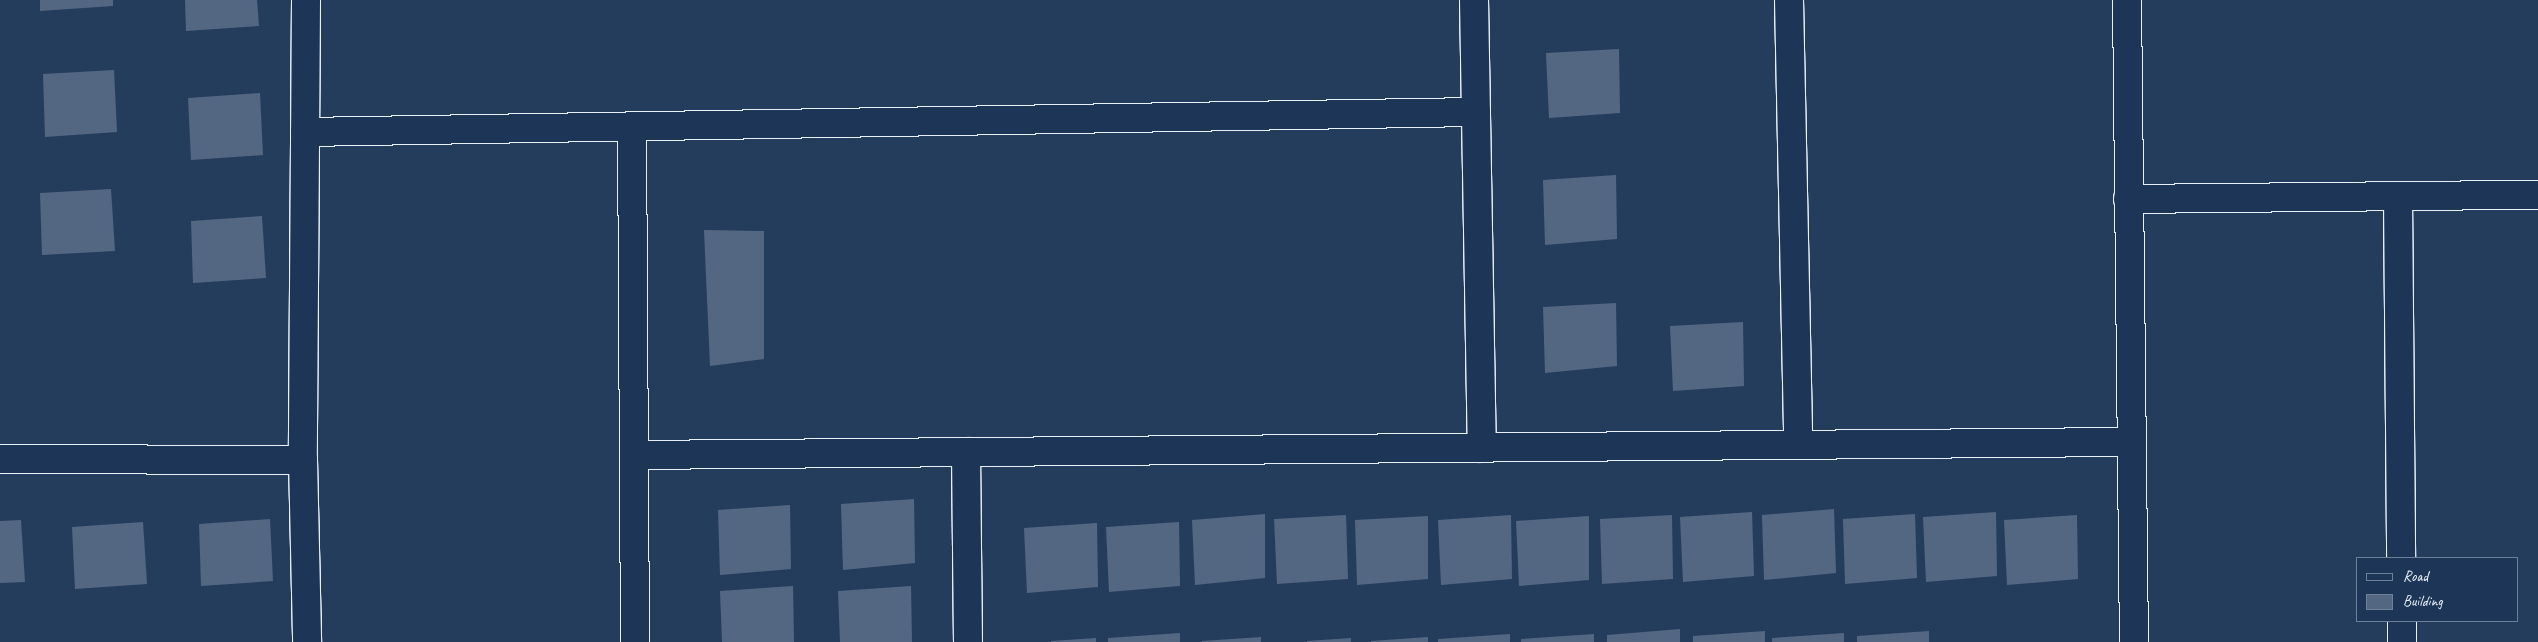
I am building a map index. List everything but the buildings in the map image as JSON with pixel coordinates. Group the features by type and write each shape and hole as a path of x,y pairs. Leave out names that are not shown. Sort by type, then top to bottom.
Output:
{"street":[{"path":"306,0 303,460 307,642"},
{"path":"1474,0 1482,448"},
{"path":"1789,0 1798,445"},
{"path":"2126,0 2134,642"},
{"path":"305,132 1476,112"},
{"path":"632,126 635,642"},
{"path":"2128,199 2538,195"},
{"path":"2398,197 2401,557"},
{"path":"634,455 2132,442"},
{"path":"966,452 968,642"},
{"path":"0,459 303,460"},
{"path":"2402,622 2402,642"}]}
